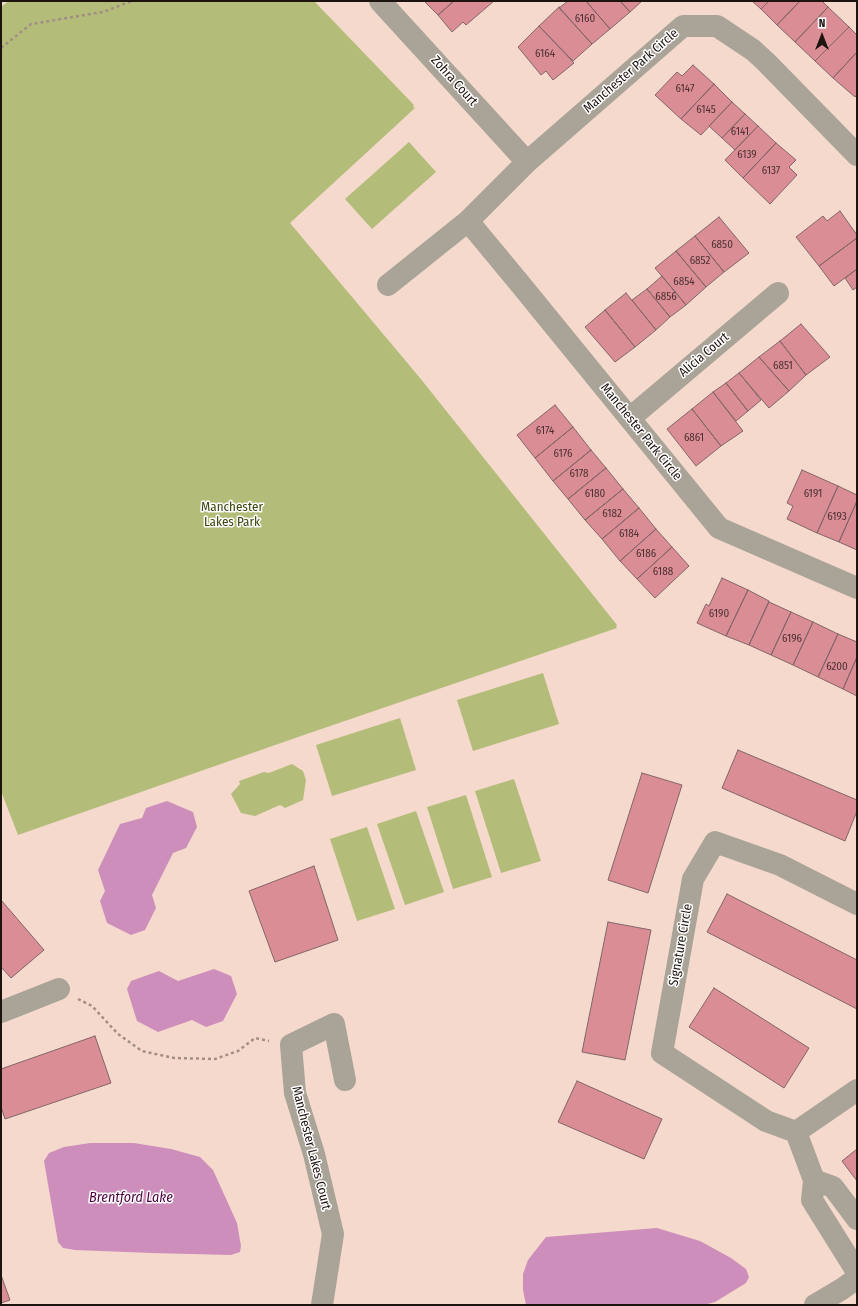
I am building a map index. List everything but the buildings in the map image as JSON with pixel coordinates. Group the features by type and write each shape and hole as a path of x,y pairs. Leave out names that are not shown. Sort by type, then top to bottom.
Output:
{"street":[{"name":"Zohra Court","path":"380,1 527,162"},
{"name":"Manchester Park Circle","path":"388,285 468,221 527,162 683,26 717,26 753,50 857,154"},
{"name":"Manchester Park Circle","path":"468,221 522,285 719,528 857,588"},
{"name":"Alicia Court","path":"630,418 778,293"},
{"name":"Signature Circle","path":"796,1132 766,1121 662,1053 693,879 715,842 780,865 857,904"},
{"path":"1,1012 59,989"},
{"path":"291,1045 334,1024 345,1080"},
{"name":"Manchester Lakes Court","path":"291,1045 295,1093 314,1154 333,1234 322,1305"},
{"path":"857,1090 796,1132 814,1180 812,1200 857,1272"},
{"path":"814,1180 833,1187 857,1219"},
{"path":"815,1305 842,1290 857,1278"}],"path":[{"path":"1,48 31,24 103,12 132,1"},
{"path":"59,989 92,1006 118,1034 142,1051 174,1058 215,1059 238,1051 254,1038 291,1045"}],"green space":[{"name":"Manchester Lakes Park","path":"9,1 314,1 414,105 413,107 415,108 290,223 420,378 617,625 617,628 18,835 1,791 1,7"},
{"path":"409,142 436,172 372,229 345,199"},
{"path":"543,673 559,724 473,751 457,700"},
{"path":"400,718 416,770 332,796 316,745"},
{"path":"292,764 303,771 306,780 303,800 285,808 280,805 255,816 241,813 231,794 240,784 239,781 264,772 269,773"},
{"path":"514,779 541,861 501,873 475,791"},
{"path":"466,795 492,877 453,889 427,807"},
{"path":"416,811 444,892 405,905 377,824"},
{"path":"367,827 395,909 357,921 330,839"}],"water":[{"path":"167,801 193,812 197,827 186,848 173,853 152,895 156,908 145,930 131,935 107,923 100,901 105,891 98,870 120,824 142,818 146,808"},
{"path":"214,969 231,976 237,994 223,1021 206,1027 192,1020 158,1032 137,1021 127,989 131,981 159,971 178,981"},
{"name":"Brentford Lake","path":"90,1143 134,1143 171,1149 200,1157 213,1170 237,1223 241,1246 240,1252 231,1255 75,1250 63,1248 58,1242 44,1161 49,1153 64,1147"},
{"path":"657,1228 700,1241 731,1258 746,1269 749,1277 746,1283 715,1302 704,1305 526,1305 523,1290 523,1274 528,1260 546,1237"}]}
